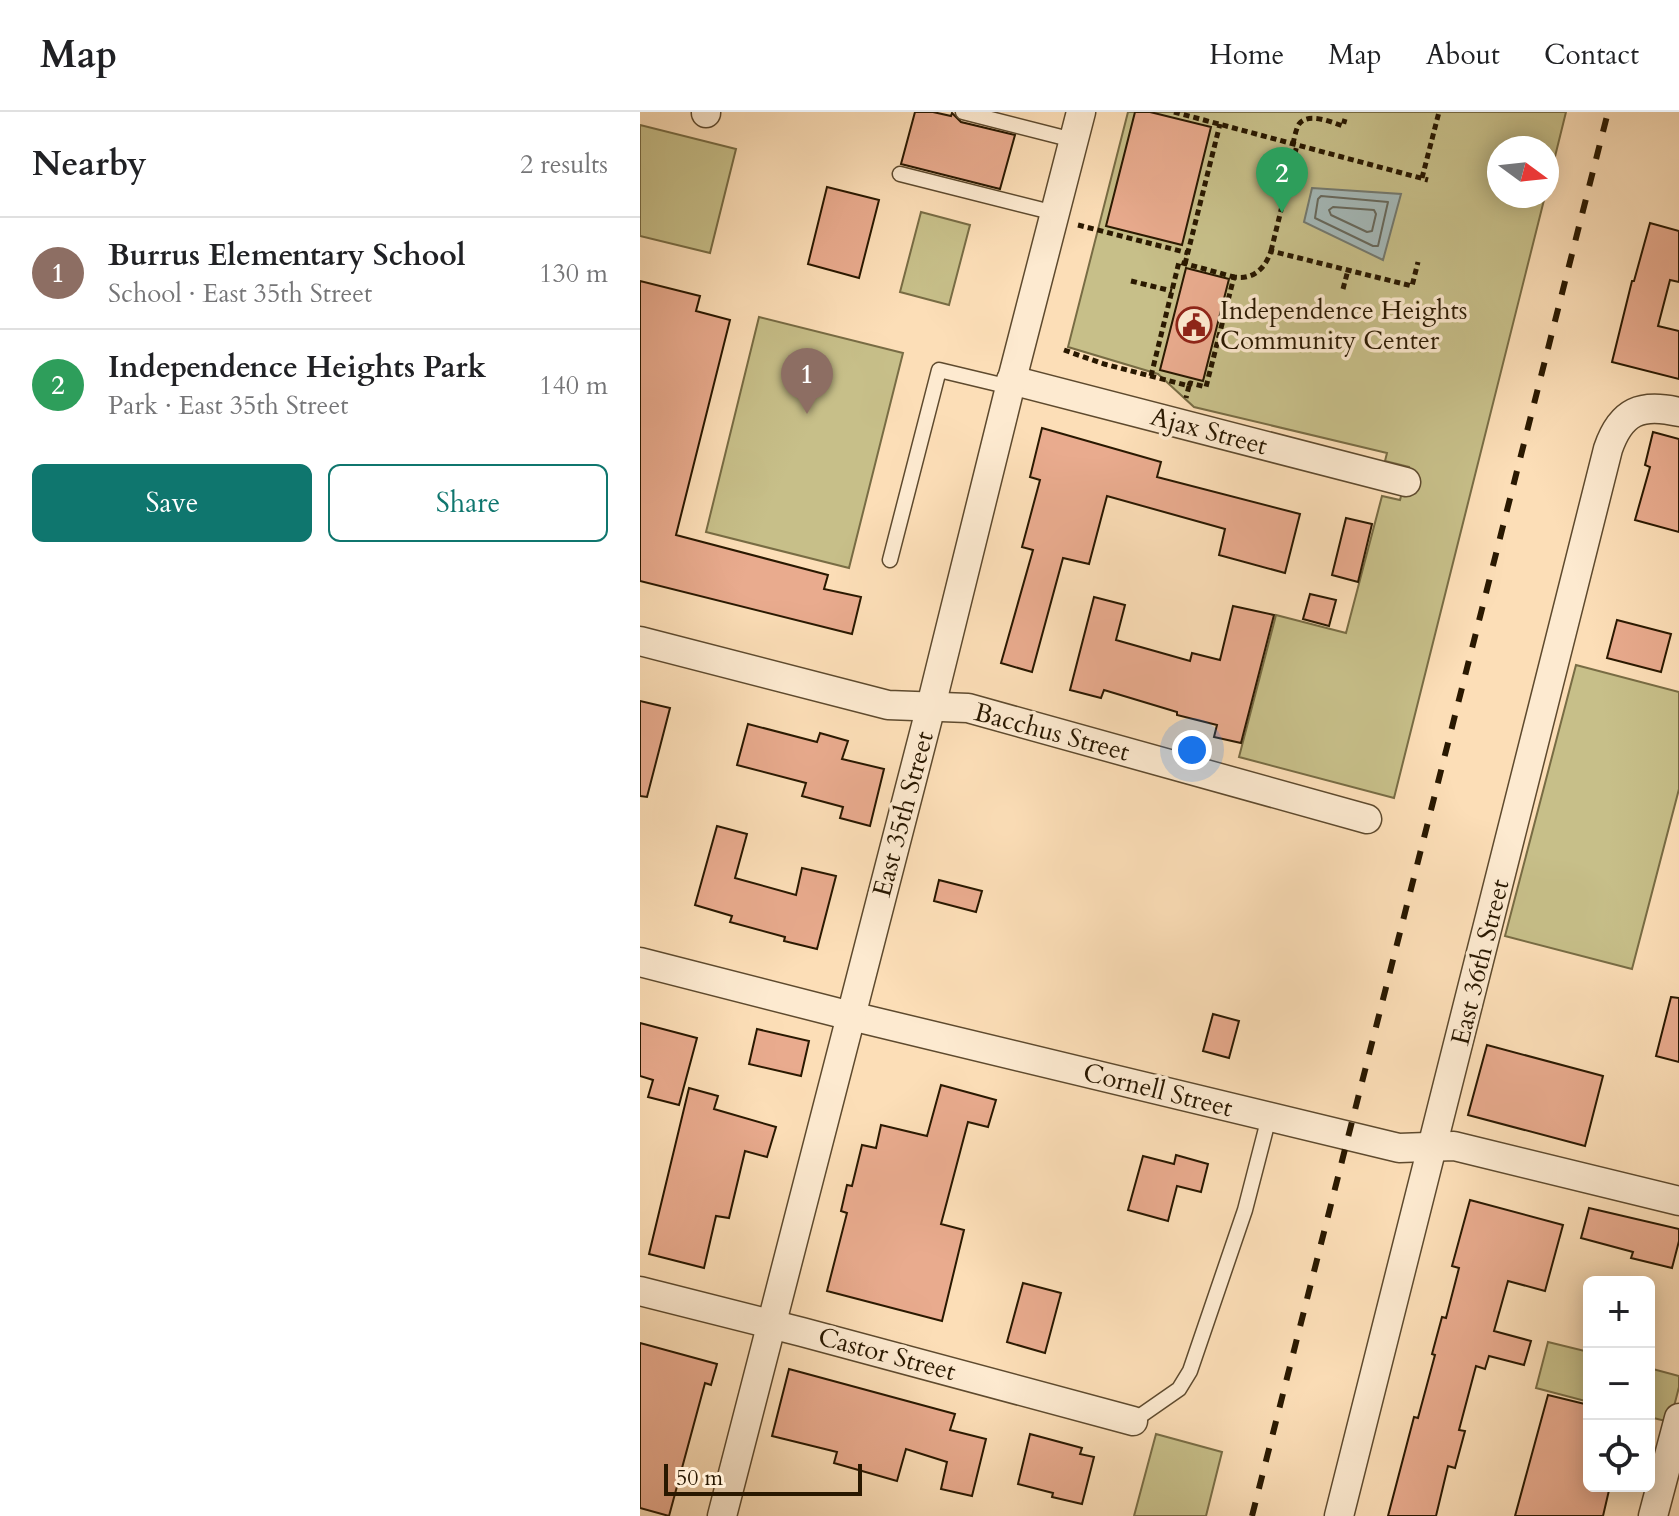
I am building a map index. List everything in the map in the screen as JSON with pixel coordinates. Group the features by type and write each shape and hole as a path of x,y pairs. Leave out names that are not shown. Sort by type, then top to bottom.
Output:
{"street":[{"name":"East 35th Street","path":"722,1516 931,706 1010,384 1066,219 1073,140 1081,112"},
{"name":"Ajax Street","path":"1010,384 1406,482"},
{"name":"East 36th Street","path":"1339,1516 1608,449 1614,431 1629,414 1647,408 1679,412"},
{"name":"Bacchus Street","path":"640,641 888,705 968,708 1367,819"},
{"name":"Cornell Street","path":"640,962 1399,1148 1454,1146 1679,1201"},
{"name":"Castor Street","path":"640,1291 1133,1421"},
{"path":"1653,1516 1679,1418"}],"lane":[{"path":"963,112 1073,140"},
{"path":"900,174 1066,219"},
{"path":"890,560 939,370 1010,384"},
{"path":"1133,1421 1179,1389 1190,1371 1245,1210 1269,1117"}],"path":[{"path":"1174,112 1425,179 1439,112"},
{"path":"1151,376 1179,262 1234,277 1252,276 1261,270 1271,251 1299,124 1314,118 1343,126 1345,119"},
{"path":"1185,264 1220,124"},
{"path":"1066,219 1188,253"},
{"path":"1271,251 1412,286 1418,262"},
{"path":"1343,289 1348,270"},
{"path":"1185,404 1190,383 1206,387 1234,277"},
{"path":"1131,281 1172,291"},
{"path":"1064,350 1189,386"}],"shaded area":[{"path":"1128,112 1566,112 1559,140 1559,136 1487,136 1487,208 1542,208 1394,798 1239,757 1276,615 1346,633 1382,496 1400,500 1409,467 1385,461 1387,453 1194,407 1158,374 1068,347"},
{"path":"640,125 736,149 710,253 640,236"},
{"path":"921,212 970,225 949,305 900,292"},
{"path":"759,317 903,353 849,568 706,532"},
{"path":"1576,665 1679,692 1679,789 1632,969 1505,936"},
{"path":"1548,1342 1583,1351 1583,1400 1536,1388"},
{"path":"1655,1370 1679,1376 1670,1422 1655,1418"},
{"path":"1156,1434 1222,1452 1206,1516 1134,1516"}],"water":[{"path":"1312,188 1401,194 1383,260 1304,222"}],"building":[{"path":"915,112 951,116 952,113 961,122 1015,135 1000,189 901,164"},
{"path":"1135,112 1150,112 1211,127 1182,245 1106,226"},
{"path":"827,187 879,200 859,278 808,264"},
{"path":"1650,223 1679,231 1679,282 1670,280 1658,326 1679,331 1679,379 1612,362"},
{"name":"Independence Heights Community Center","path":"1186,268 1229,279 1203,381 1160,370"},
{"path":"640,281 700,296 696,311 730,320 676,535 828,575 824,589 861,597 852,634 640,581"},
{"path":"1042,428 1161,462 1157,477 1300,514 1285,573 1219,555 1225,529 1107,496 1089,564 1063,558 1032,672 1001,663 1033,550 1022,547 1040,480 1030,477"},
{"path":"1653,432 1679,439 1679,532 1635,520 1650,467 1645,465"},
{"path":"1346,518 1372,524 1358,582 1332,575"},
{"path":"1310,594 1336,600 1329,626 1303,619"},
{"path":"1094,597 1125,605 1116,640 1190,661 1192,653 1220,660 1233,606 1274,615 1241,743 1214,737 1217,725 1177,715 1177,712 1104,690 1101,698 1070,690"},
{"path":"1617,620 1671,634 1661,672 1607,658"},
{"path":"640,701 670,708 647,797 640,796"},
{"path":"748,724 817,742 820,733 848,741 842,759 884,769 870,826 840,818 843,807 802,796 806,783 737,765"},
{"path":"717,826 747,834 735,878 796,895 802,868 836,876 817,949 730,922 732,916 695,905"},
{"path":"939,880 982,891 976,912 934,901"},
{"path":"1671,997 1679,998 1679,1062 1656,1056"},
{"path":"1213,1014 1239,1021 1229,1058 1203,1051"},
{"path":"640,1023 697,1038 679,1105 648,1097 653,1080 640,1076"},
{"path":"757,1029 809,1041 801,1076 749,1064"},
{"path":"1487,1045 1603,1076 1585,1146 1468,1115"},
{"path":"941,1085 996,1100 988,1127 968,1122 941,1224 964,1230 942,1321 827,1291 847,1213 841,1211 847,1185 852,1186 862,1145 876,1148 881,1125 927,1136"},
{"path":"689,1088 718,1096 714,1109 776,1127 767,1157 745,1151 729,1218 716,1216 704,1268 649,1254"},
{"path":"1176,1155 1208,1164 1201,1192 1177,1186 1168,1221 1128,1210 1143,1156 1174,1164"},
{"path":"1470,1200 1563,1225 1545,1291 1508,1281 1494,1331 1531,1341 1524,1365 1489,1356 1485,1369 1476,1366 1459,1430 1465,1431 1455,1468 1448,1466 1436,1516 1388,1516 1414,1417 1418,1418 1442,1317 1446,1318 1459,1268 1452,1266"},
{"path":"1589,1208 1679,1229 1672,1268 1631,1258 1633,1252 1581,1238"},
{"path":"1023,1283 1061,1293 1045,1353 1007,1342"},
{"path":"640,1343 717,1364 711,1385 705,1383 669,1516 640,1508"},
{"path":"789,1369 955,1414 950,1430 986,1439 972,1496 941,1489 947,1462 906,1449 897,1481 834,1463 837,1452 772,1436"},
{"path":"1548,1395 1583,1404 1583,1492 1609,1492 1603,1516 1515,1516"},
{"path":"1030,1434 1082,1448 1080,1454 1094,1457 1082,1504 1018,1484"}],"railway":[{"path":"1252,1516 1608,112"}],"place":[{"name":"Independence Heights Park","path":"1282,213"},
{"name":"Independence Heights Community Center","path":"1194,325"},
{"name":"Burrus Elementary School","path":"807,414"}]}
